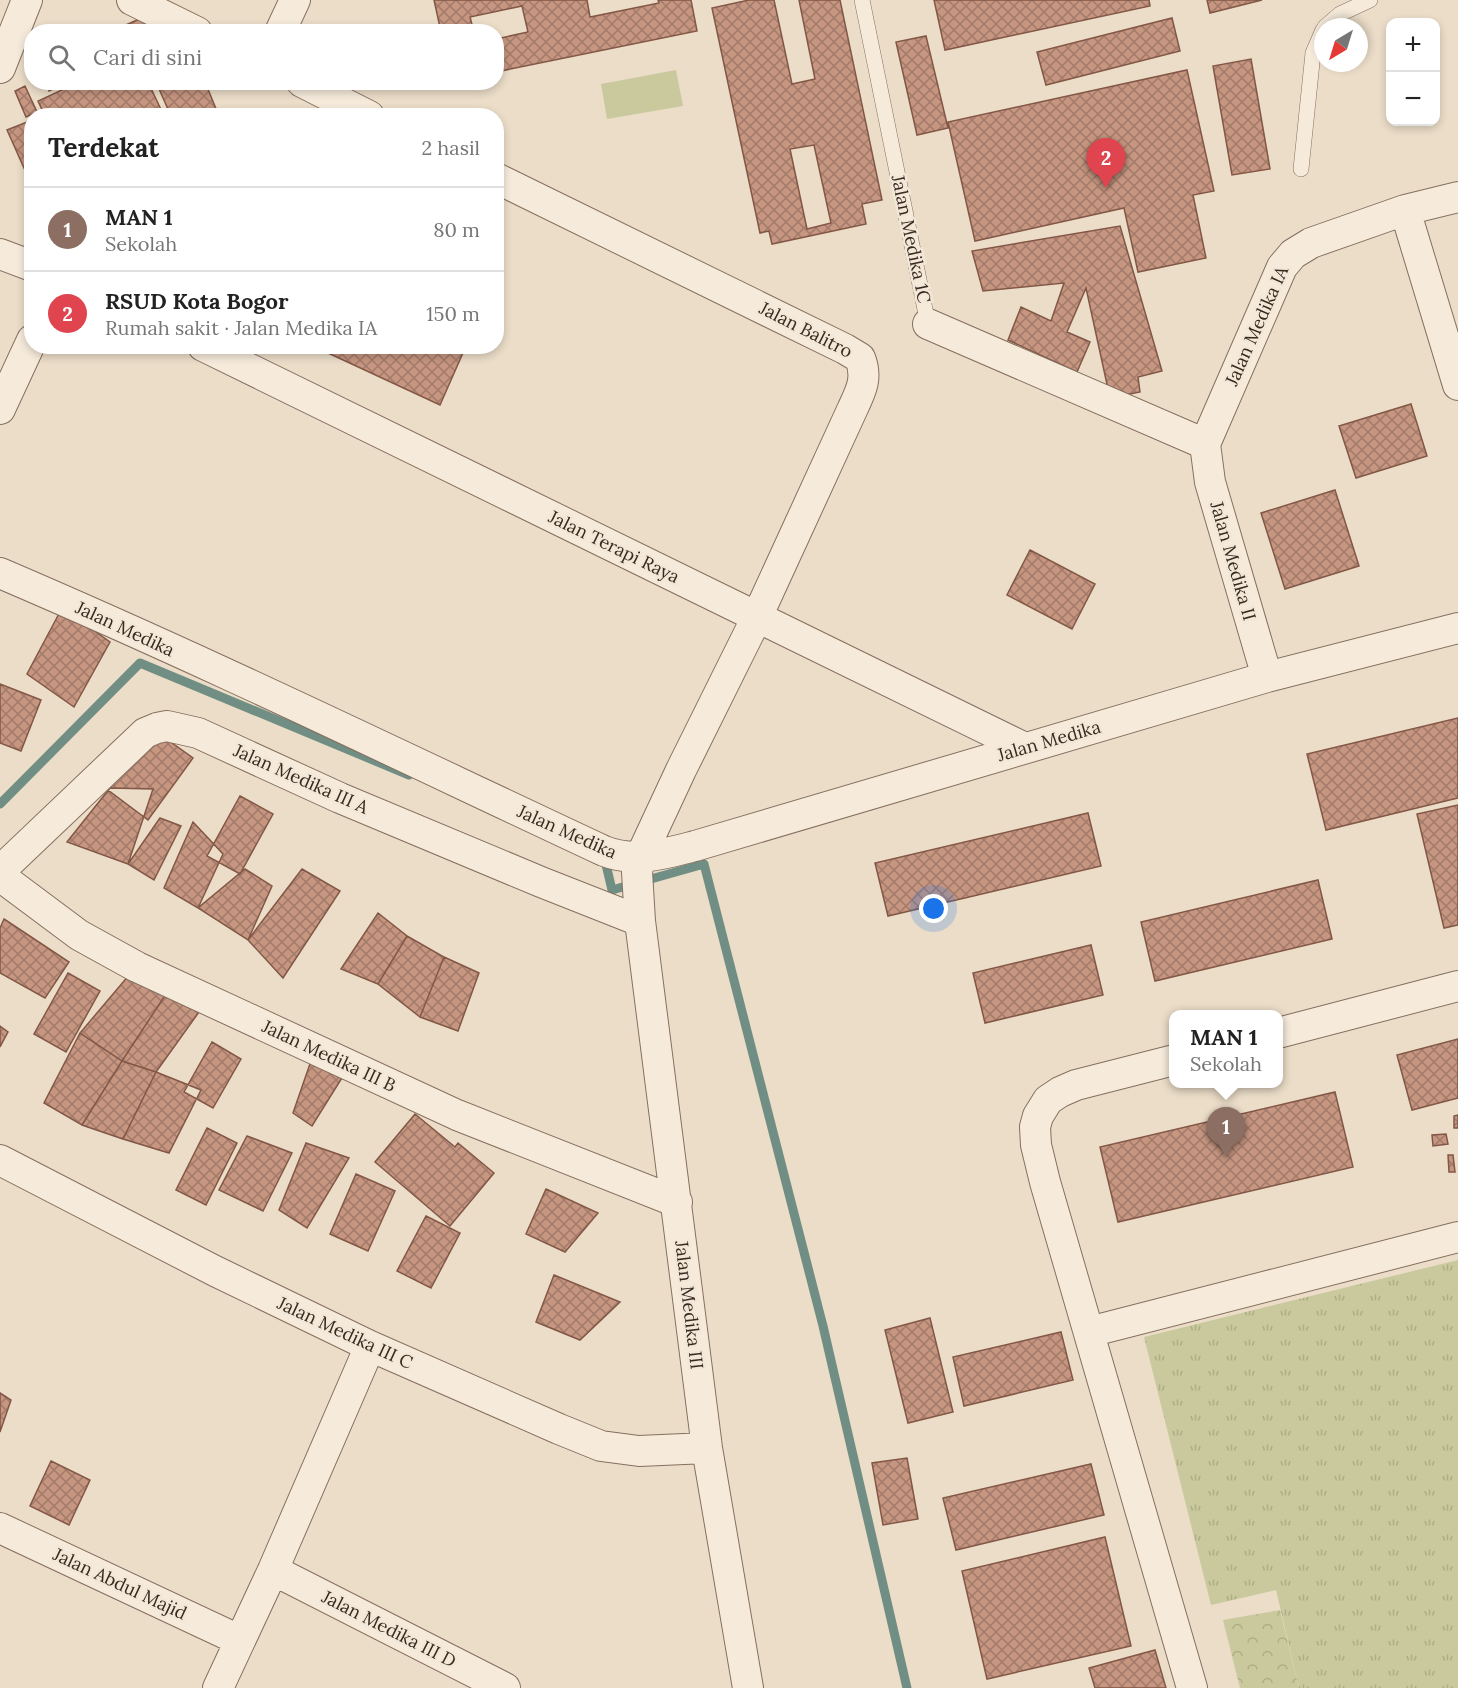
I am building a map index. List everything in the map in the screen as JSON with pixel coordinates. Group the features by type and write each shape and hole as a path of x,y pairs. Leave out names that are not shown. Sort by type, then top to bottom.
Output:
{"street":[{"path":"0,68 27,0"},
{"path":"132,0 181,24"},
{"path":"284,24 295,0"},
{"path":"318,90 353,108"},
{"name":"Jalan Balitro","path":"504,182 860,358 864,368 864,383 757,617"},
{"name":"Jalan Medika IA","path":"1205,444 1277,277 1287,259 1311,243 1405,210 1458,197"},
{"path":"1405,210 1458,385"},
{"path":"0,254 24,263"},
{"name":"Jalan Medika 1C","path":"928,324 1205,444"},
{"path":"0,409 26,354"},
{"name":"Jalan Terapi Raya","path":"219,354 1024,748"},
{"name":"Jalan Medika II","path":"1205,444 1210,482 1267,677"},
{"name":"Jalan Medika","path":"0,573 617,856 638,874 695,846 1267,677 1458,628"},
{"path":"638,874 681,770 757,617"},
{"name":"Jalan Medika III A","path":"0,871 145,733 167,726 198,733 340,798 640,921"},
{"name":"Jalan Medika III","path":"638,874 640,921 707,1448 748,1688"},
{"name":"Jalan Medika III B","path":"0,876 79,935 137,967 457,1115 676,1202"},
{"path":"1283,1032 1458,986"},
{"path":"1169,1061 1076,1085 1059,1092 1048,1100 1038,1116 1035,1127 1036,1144 1045,1182 1192,1688"},
{"name":"Jalan Medika III C","path":"0,1160 215,1271 370,1346 601,1446 639,1451 707,1448"},
{"path":"1089,1332 1458,1237"},
{"path":"218,1688 273,1570 370,1346"},
{"name":"Jalan Abdul Majid","path":"0,1528 239,1640"},
{"name":"Jalan Medika III D","path":"273,1570 505,1688"}],"lane":[{"name":"Jalan Medika 1C","path":"862,0 928,324"},
{"path":"1335,18 1370,0"},
{"path":"1301,169 1314,50"}],"green space":[{"path":"676,70 683,106 607,119 601,84"},
{"path":"1458,1260 1458,1688 1299,1688 1276,1590 1211,1605 1144,1337"},
{"path":"1280,1610 1299,1688 1240,1688 1223,1620"}],"building":[{"path":"434,0 587,0 590,17 659,3 658,0 691,0 697,31 504,70 504,37 528,32 522,6 470,17 472,24 439,24"},
{"path":"749,0 774,0 792,84 815,79 799,0 840,0 882,200 862,204 866,224 772,244 769,231 760,233 712,8","holes":["814,145 831,223 807,229 790,149"]},
{"path":"934,0 1149,0 1150,6 945,50"},
{"path":"1207,0 1262,0 1210,13"},
{"path":"146,16 150,24 128,24"},
{"path":"1172,18 1180,51 1046,85 1037,52"},
{"path":"926,36 948,128 917,135 896,42"},
{"path":"1251,59 1270,169 1232,175 1213,66"},
{"path":"1187,70 1214,191 1193,195 1206,258 1138,272 1124,208 975,241 948,122"},
{"path":"24,86 35,108 24,108 24,112 15,91"},
{"path":"62,90 152,90 160,108 41,108 38,101"},
{"path":"160,90 208,90 216,108 167,108"},
{"path":"24,123 24,168 7,130"},
{"path":"1120,226 1162,371 1138,377 1140,392 1110,398 1086,288 1067,332 1090,342 1077,372 1008,340 1021,307 1051,321 1064,283 983,291 972,251"},
{"path":"330,354 462,354 440,405"},
{"path":"1411,404 1427,456 1356,478 1339,426"},
{"path":"1335,490 1359,566 1285,589 1261,513"},
{"path":"1030,550 1095,584 1072,629 1007,595"},
{"path":"62,608 110,642 74,707 27,674"},
{"path":"0,684 41,700 21,751 0,743"},
{"path":"1458,718 1458,798 1326,830 1307,754"},
{"path":"144,723 193,758 148,820 100,784"},
{"path":"110,788 153,789 128,864 67,842"},
{"path":"240,796 273,814 240,874 207,856"},
{"path":"1458,805 1458,925 1444,928 1417,814"},
{"path":"1088,813 1101,866 888,916 875,863"},
{"path":"160,818 181,826 154,880 128,864"},
{"path":"193,822 223,854 198,908 164,888"},
{"path":"245,869 272,886 248,940 198,908"},
{"path":"302,869 340,891 283,978 248,940"},
{"path":"1318,880 1332,939 1155,981 1141,922"},
{"path":"378,913 407,936 378,984 341,969"},
{"path":"4,919 69,962 45,998 0,973 0,928"},
{"path":"407,936 444,957 420,1017 378,984"},
{"path":"1091,945 1103,995 985,1023 973,973"},
{"path":"444,957 479,973 458,1031 420,1017"},
{"path":"68,973 100,991 66,1052 34,1034"},
{"path":"130,974 166,994 122,1061 80,1033"},
{"path":"166,994 199,1012 156,1072 122,1061"},
{"path":"0,1026 8,1032 0,1047"},
{"path":"80,1033 122,1061 82,1125 44,1103"},
{"path":"1458,1039 1458,1098 1412,1110 1397,1055"},
{"path":"212,1042 241,1059 213,1108 184,1092"},
{"path":"313,1055 345,1073 312,1126 293,1113"},
{"path":"122,1061 156,1072 123,1139 82,1125"},
{"path":"156,1072 201,1090 169,1153 123,1139"},
{"path":"1335,1092 1353,1167 1118,1222 1100,1147"},
{"path":"415,1114 455,1147 458,1143 494,1173 450,1226 375,1162"},
{"path":"1458,1115 1458,1128 1454,1128 1454,1116"},
{"path":"207,1128 237,1143 206,1205 176,1190"},
{"path":"1446,1134 1448,1144 1433,1146 1432,1135"},
{"path":"247,1136 292,1153 263,1211 219,1190"},
{"path":"306,1143 349,1158 307,1228 279,1210"},
{"path":"1448,1155 1453,1155 1455,1172 1449,1172"},
{"path":"356,1174 395,1191 368,1251 330,1234"},
{"path":"546,1189 598,1213 565,1252 526,1234"},
{"path":"426,1216 460,1233 431,1288 397,1271"},
{"path":"554,1275 620,1302 580,1340 536,1322"},
{"path":"930,1318 953,1412 908,1423 885,1330"},
{"path":"1061,1332 1073,1380 964,1406 953,1357"},
{"path":"0,1393 11,1400 0,1432"},
{"path":"907,1458 918,1519 883,1525 872,1463"},
{"path":"51,1461 90,1480 69,1525 30,1506"},
{"path":"1091,1464 1104,1515 956,1550 943,1498"},
{"path":"1105,1537 1131,1646 987,1679 962,1571"},
{"path":"1155,1650 1166,1688 1095,1688 1089,1668"}],"waterway":[{"path":"0,804 140,663 409,775"},
{"path":"604,856 612,890 704,864 823,1326 907,1688"}],"place":[{"name":"RSUD Kota Bogor","path":"1106,188"},
{"name":"MAN 1","path":"1226,1157"}]}
